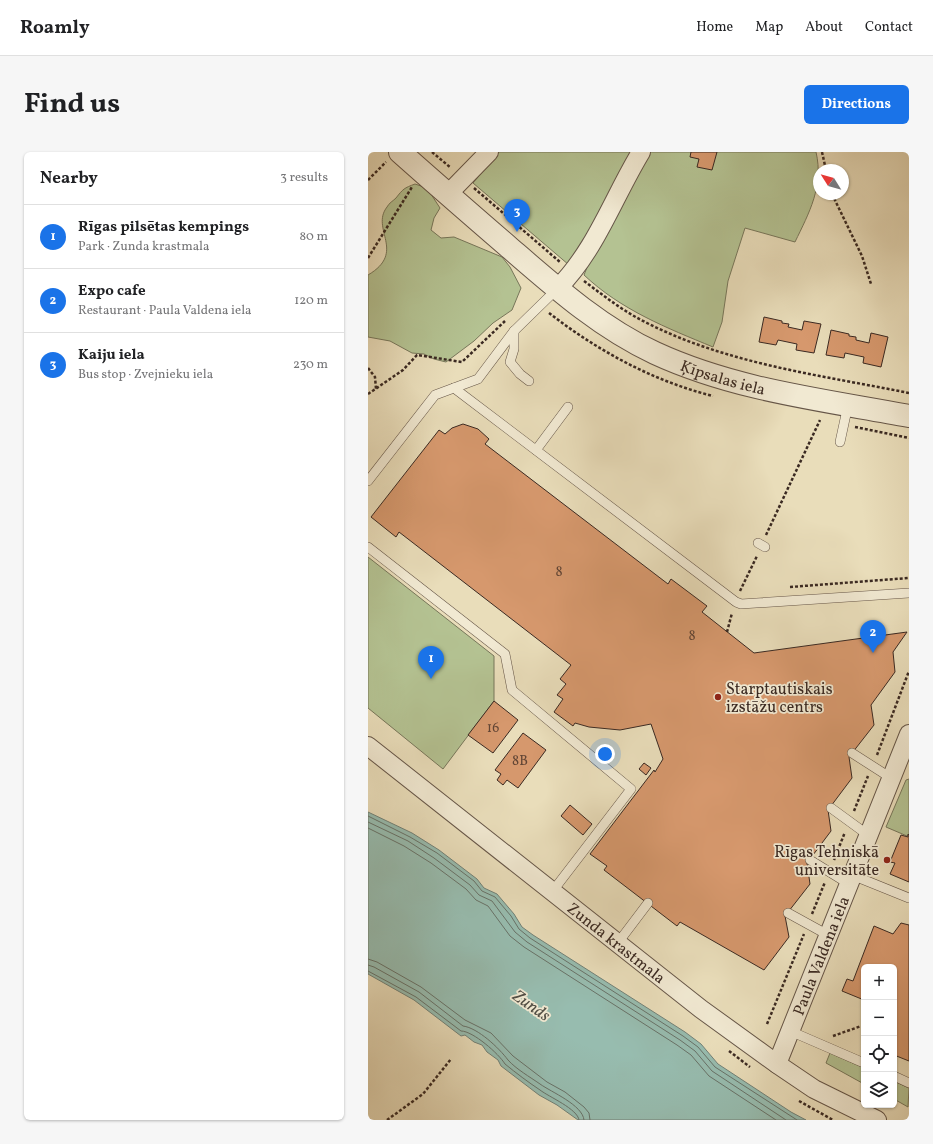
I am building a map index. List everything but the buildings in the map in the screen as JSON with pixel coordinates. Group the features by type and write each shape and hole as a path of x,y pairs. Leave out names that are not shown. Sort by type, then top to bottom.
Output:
{"street":[{"path":"448,194 489,152"},
{"path":"557,289 572,272 603,226 640,152"},
{"name":"Ķīpsalas iela","path":"393,156 448,194 557,289 588,313 621,334 661,356 727,380 909,416"},
{"name":"Paula Valdena iela","path":"777,1064 909,734"},
{"name":"Zunda krastmala","path":"368,746 701,1009 814,1089 877,1120"}],"lane":[{"path":"368,481 434,395 478,378 514,331 557,289"},
{"path":"514,331 514,349 510,362 520,374 529,381"},
{"path":"454,388 736,602 741,604 909,593"},
{"path":"840,442 848,405"},
{"path":"536,450 568,407"},
{"path":"368,547 505,654 512,690 631,788 552,892"},
{"path":"852,753 891,778"},
{"path":"830,808 868,835"},
{"path":"810,860 829,872 909,898"},
{"path":"617,944 648,903"},
{"path":"788,913 828,936"},
{"path":"790,1031 861,1062"},
{"path":"897,1077 909,1083"}],"path":[{"path":"432,152 572,272 629,313 666,332 706,348 767,365 909,393"},
{"path":"822,152 825,164"},
{"path":"368,180 393,156"},
{"path":"368,258 414,185"},
{"path":"835,200 862,256 871,284"},
{"path":"368,394 376,390 403,370 418,355 462,362 507,319"},
{"path":"368,368 375,377 376,390"},
{"path":"727,632 740,591 820,420"},
{"path":"786,587 909,578"},
{"path":"740,591 748,590"},
{"path":"766,1024 850,822 909,670"},
{"path":"847,1030 861,1025"},
{"path":"387,1120 423,1094 451,1059"}],"green space":[{"path":"499,152 631,152 597,225 569,265 473,183"},
{"path":"646,152 816,152 818,164 813,164 814,200 795,242 745,228 728,281 722,322 713,347 645,317 613,298 584,275"},
{"path":"415,184 427,188 440,208 434,218 431,230 441,238 454,237 502,257 510,267 521,288 512,310 493,323 474,341 446,362 434,359 424,354 412,353 390,341 368,337 368,275 379,266 385,258 387,249 382,224 383,215 390,203 402,191"},
{"path":"368,557 494,656 494,701 443,769 368,708"},
{"path":"909,779 909,834 907,836 886,827 906,780"},
{"path":"830,1053 861,1067 861,1082 826,1063"},
{"path":"897,1082 909,1088 908,1107 897,1101"}],"water":[{"name":"Zunds","path":"368,812 412,833 439,850 477,879 484,888 497,894 514,914 522,927 685,1032 701,1044 718,1064 791,1112 806,1120 578,1120 557,1105 539,1095 501,1066 498,1060 487,1052 482,1045 474,1042 465,1035 461,1036 414,1000 368,974"}],"place":[{"name":"Kaiju iela","path":"517,232"},
{"name":"Expo cafe","path":"873,653"},
{"name":"Rīgas pilsētas kempings","path":"431,679"},
{"name":"Starptautiskais izstāžu centrs","path":"718,697"},
{"name":"Rīgas Tehniskā universitāte","path":"887,860"}]}
